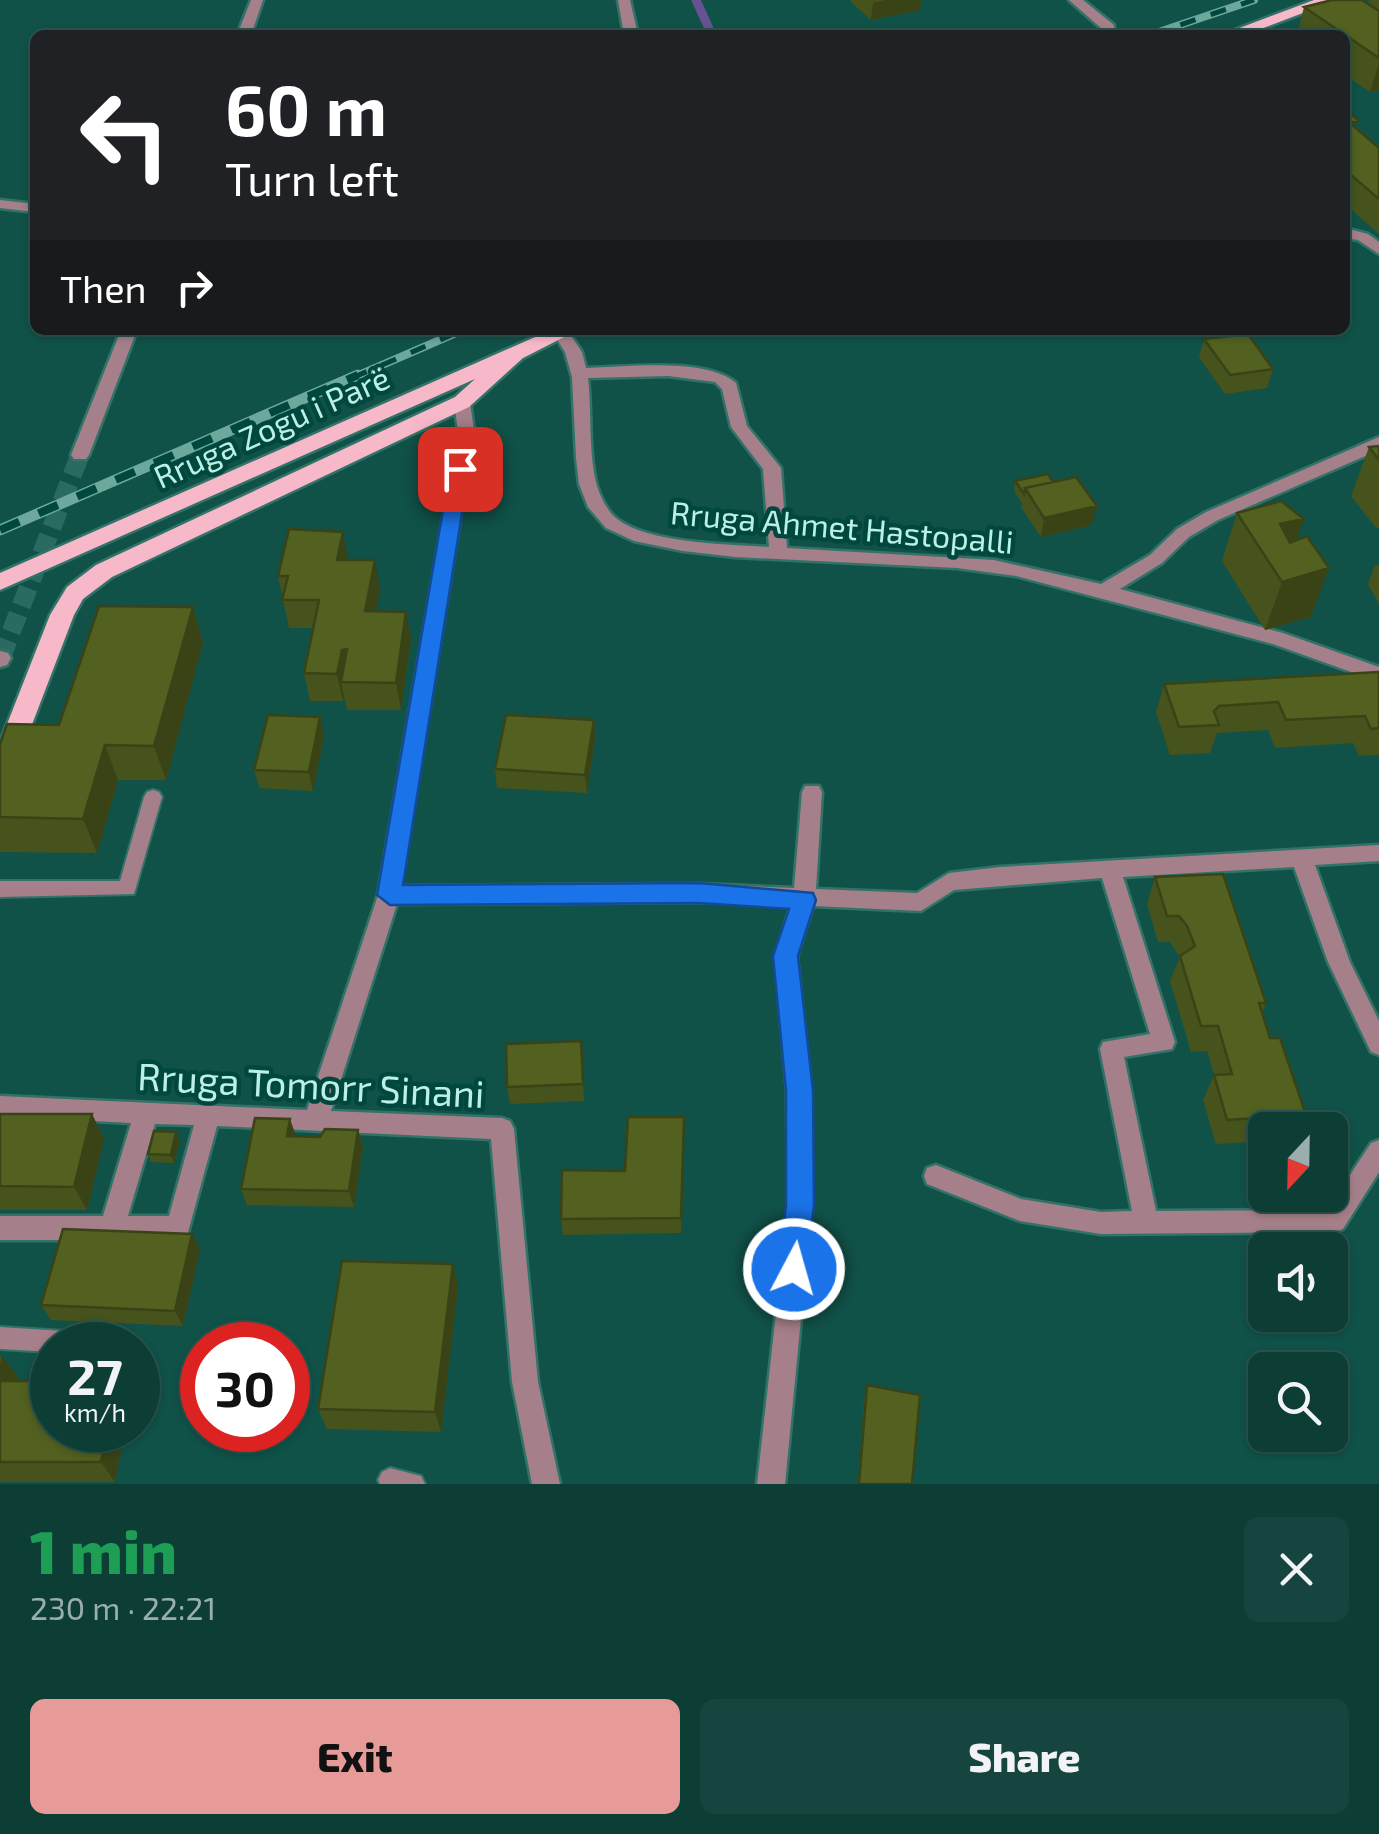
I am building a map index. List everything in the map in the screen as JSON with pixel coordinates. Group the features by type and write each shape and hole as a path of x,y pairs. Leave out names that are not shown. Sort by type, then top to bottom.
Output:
{"main road":[{"path":"1243,30 1330,0"},
{"name":"Rruga Zogu i Parë","path":"0,582 558,335"},
{"path":"0,774 62,615 75,593 104,571 462,402 516,353"}],"street":[{"path":"246,30 257,0"},
{"path":"624,0 629,30"},
{"path":"1076,0 1109,30"},
{"path":"0,204 30,201"},
{"path":"0,204 30,207"},
{"path":"1350,234 1363,237 1379,250"},
{"path":"80,454 127,335"},
{"name":"Rruga Ahmet Hastopalli","path":"567,335 577,373 592,498 611,524 653,540 952,560 1103,591 1316,651 1379,675"},
{"path":"577,373 668,371 720,378 730,387 739,427 772,468 778,550"},
{"path":"315,1122 390,895 466,430 462,402"},
{"path":"1103,591 1156,560 1183,534 1212,516 1379,443"},
{"path":"771,1484 800,1205 799,1091 786,956 804,900 812,792"},
{"path":"390,895 699,893 921,902 948,882 1379,853"},
{"path":"1303,861 1339,962 1379,1045"},
{"path":"1110,869 1164,1042 1111,1049 1146,1220"},
{"name":"Rruga Tomorr Sinani","path":"0,1106 502,1129 525,1382 546,1484"},
{"path":"112,1228 146,1113"},
{"path":"0,1228 178,1228 208,1117"},
{"path":"936,1176 1020,1210 1101,1222 1334,1221 1379,1151"}],"lane":[{"path":"0,890 126,889 153,798"},
{"path":"0,1338 30,1340"}],"building":[{"path":"1332,0 1362,0 1379,11 1379,58 1350,38 1350,30 1338,30 1304,7"},
{"path":"1350,123 1379,148 1379,199 1350,174"},
{"path":"1249,335 1273,369 1230,375 1204,339"},
{"path":"1379,446 1379,460 1369,447"},
{"path":"1048,474 1053,482 1025,488 1024,494 1015,481"},
{"path":"1076,477 1097,506 1044,518 1025,488"},
{"path":"1281,501 1304,519 1280,524 1290,543 1307,536 1329,568 1282,582 1237,513"},
{"path":"289,529 343,532 337,560 375,560 365,611 406,612 396,683 341,682 347,649 342,650 337,674 304,673 319,600 282,600 288,576 278,576"},
{"path":"99,606 193,607 154,746 105,745 83,819 0,817 0,744 7,724 59,725"},
{"path":"1379,672 1379,728 1371,729 1365,716 1286,720 1278,702 1219,706 1214,711 1219,725 1179,727 1164,684"},
{"path":"268,715 320,717 309,772 254,770"},
{"path":"506,715 594,720 585,775 495,769"},
{"path":"1223,874 1266,1003 1259,1003 1270,1038 1280,1038 1305,1112 1248,1112 1248,1119 1227,1120 1214,1075 1232,1074 1218,1026 1201,1026 1180,956 1195,946 1179,916 1167,916 1155,877"},
{"path":"581,1041 583,1084 507,1087 506,1044"},
{"path":"0,1114 92,1114 74,1187 0,1186"},
{"path":"628,1117 684,1117 681,1218 561,1219 562,1170 625,1171"},
{"path":"255,1118 290,1119 287,1136 320,1137 325,1129 358,1130 349,1191 241,1189"},
{"path":"154,1131 176,1132 171,1155 148,1154"},
{"path":"63,1229 192,1234 175,1311 41,1305"},
{"path":"342,1261 453,1264 435,1412 318,1409"},
{"path":"0,1381 30,1381 30,1452 103,1452 101,1462 0,1462"},
{"path":"867,1385 920,1395 912,1484 859,1484"}],"waterway":[{"path":"696,0 710,30"}],"tunnel":[{"path":"1,658 80,455"}],"railway":[{"path":"1165,30 1254,0"},
{"path":"352,378 451,335"},
{"path":"0,530 358,375"}],"route":[{"path":"460,469 390,895 699,893 804,900 786,956 799,1091 800,1205 794,1269"}]}
